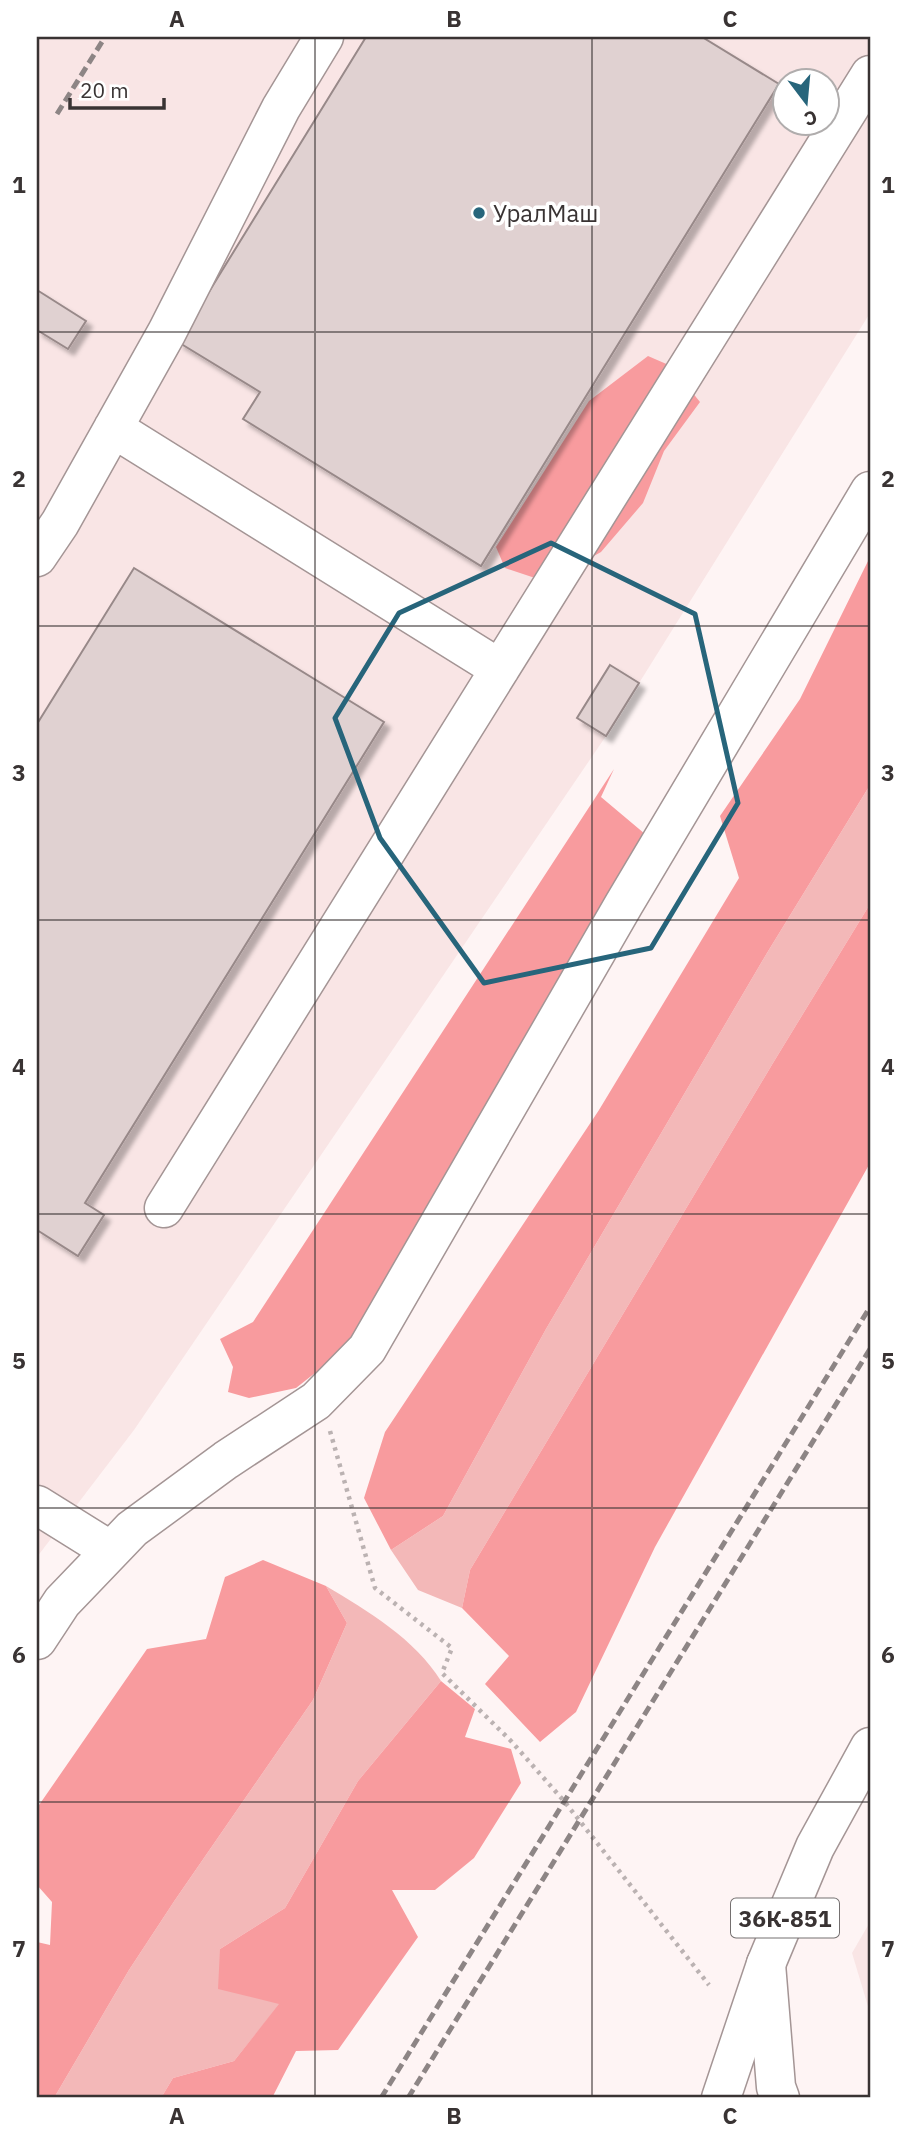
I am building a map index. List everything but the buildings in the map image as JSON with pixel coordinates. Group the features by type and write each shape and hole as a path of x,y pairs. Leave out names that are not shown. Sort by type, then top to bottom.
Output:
{"street":[{"path":"37,557 60,523 167,332 281,108 324,37"},
{"path":"164,1208 870,75"},
{"path":"113,428 500,669"},
{"path":"37,1640 62,1602 132,1529 226,1460 316,1401 367,1349 624,904 870,491"},
{"path":"37,1505 111,1550"},
{"name":"36К-851","path":"721,2098 766,1964 815,1847 870,1747"},
{"path":"766,1964 776,2087 780,2098"}],"path":[{"path":"316,1401 330,1430 375,1588 452,1648 442,1673 511,1741 564,1801 709,1985"}],"highlighted area":[{"path":"551,543 695,614 738,803 651,948 484,983 380,838 335,718 399,613"}],"shaded area":[{"path":"37,37 870,37 870,313 606,736 134,1430 37,1557"},
{"path":"648,356 671,366 700,402 664,451 643,503 601,552 547,582 505,568 496,547 589,401"},
{"path":"870,557 870,785 767,953 546,1329 443,1516 391,1550 364,1498 385,1432 599,1110 739,878 720,816 800,699"},
{"path":"614,769 601,797 645,834 372,1317 329,1362 296,1388 249,1398 228,1392 233,1367 220,1339 253,1322"},
{"path":"870,785 870,904 470,1570 462,1608 418,1590 391,1550 443,1516 546,1329 767,953"},
{"path":"870,904 870,1163 655,1547 576,1712 540,1742 485,1684 509,1656 462,1608 470,1570"},
{"path":"263,1560 326,1586 347,1623 313,1700 129,1970 54,2098 37,2098 37,1942 50,1945 52,1902 37,1885 37,1808 147,1649 206,1639 225,1577"},
{"path":"326,1586 390,1627 418,1652 441,1681 358,1781 285,1908 220,1949 280,2004 234,2061 173,2078 161,2098 54,2098 129,1970 313,1700 347,1623"},
{"path":"441,1681 475,1709 465,1737 511,1749 521,1783 474,1858 435,1890 392,1890 418,1937 338,2050 296,2051 272,2098 161,2098 173,2078 234,2061 279,2004 218,1989 220,1949 285,1908 358,1781"},
{"path":"870,1922 870,2013 852,1953"}],"railway":[{"path":"57,114 105,37"},
{"path":"381,2098 870,1307"},
{"path":"408,2098 870,1349"}],"place":[{"name":"УралМаш","path":"479,213"}]}
